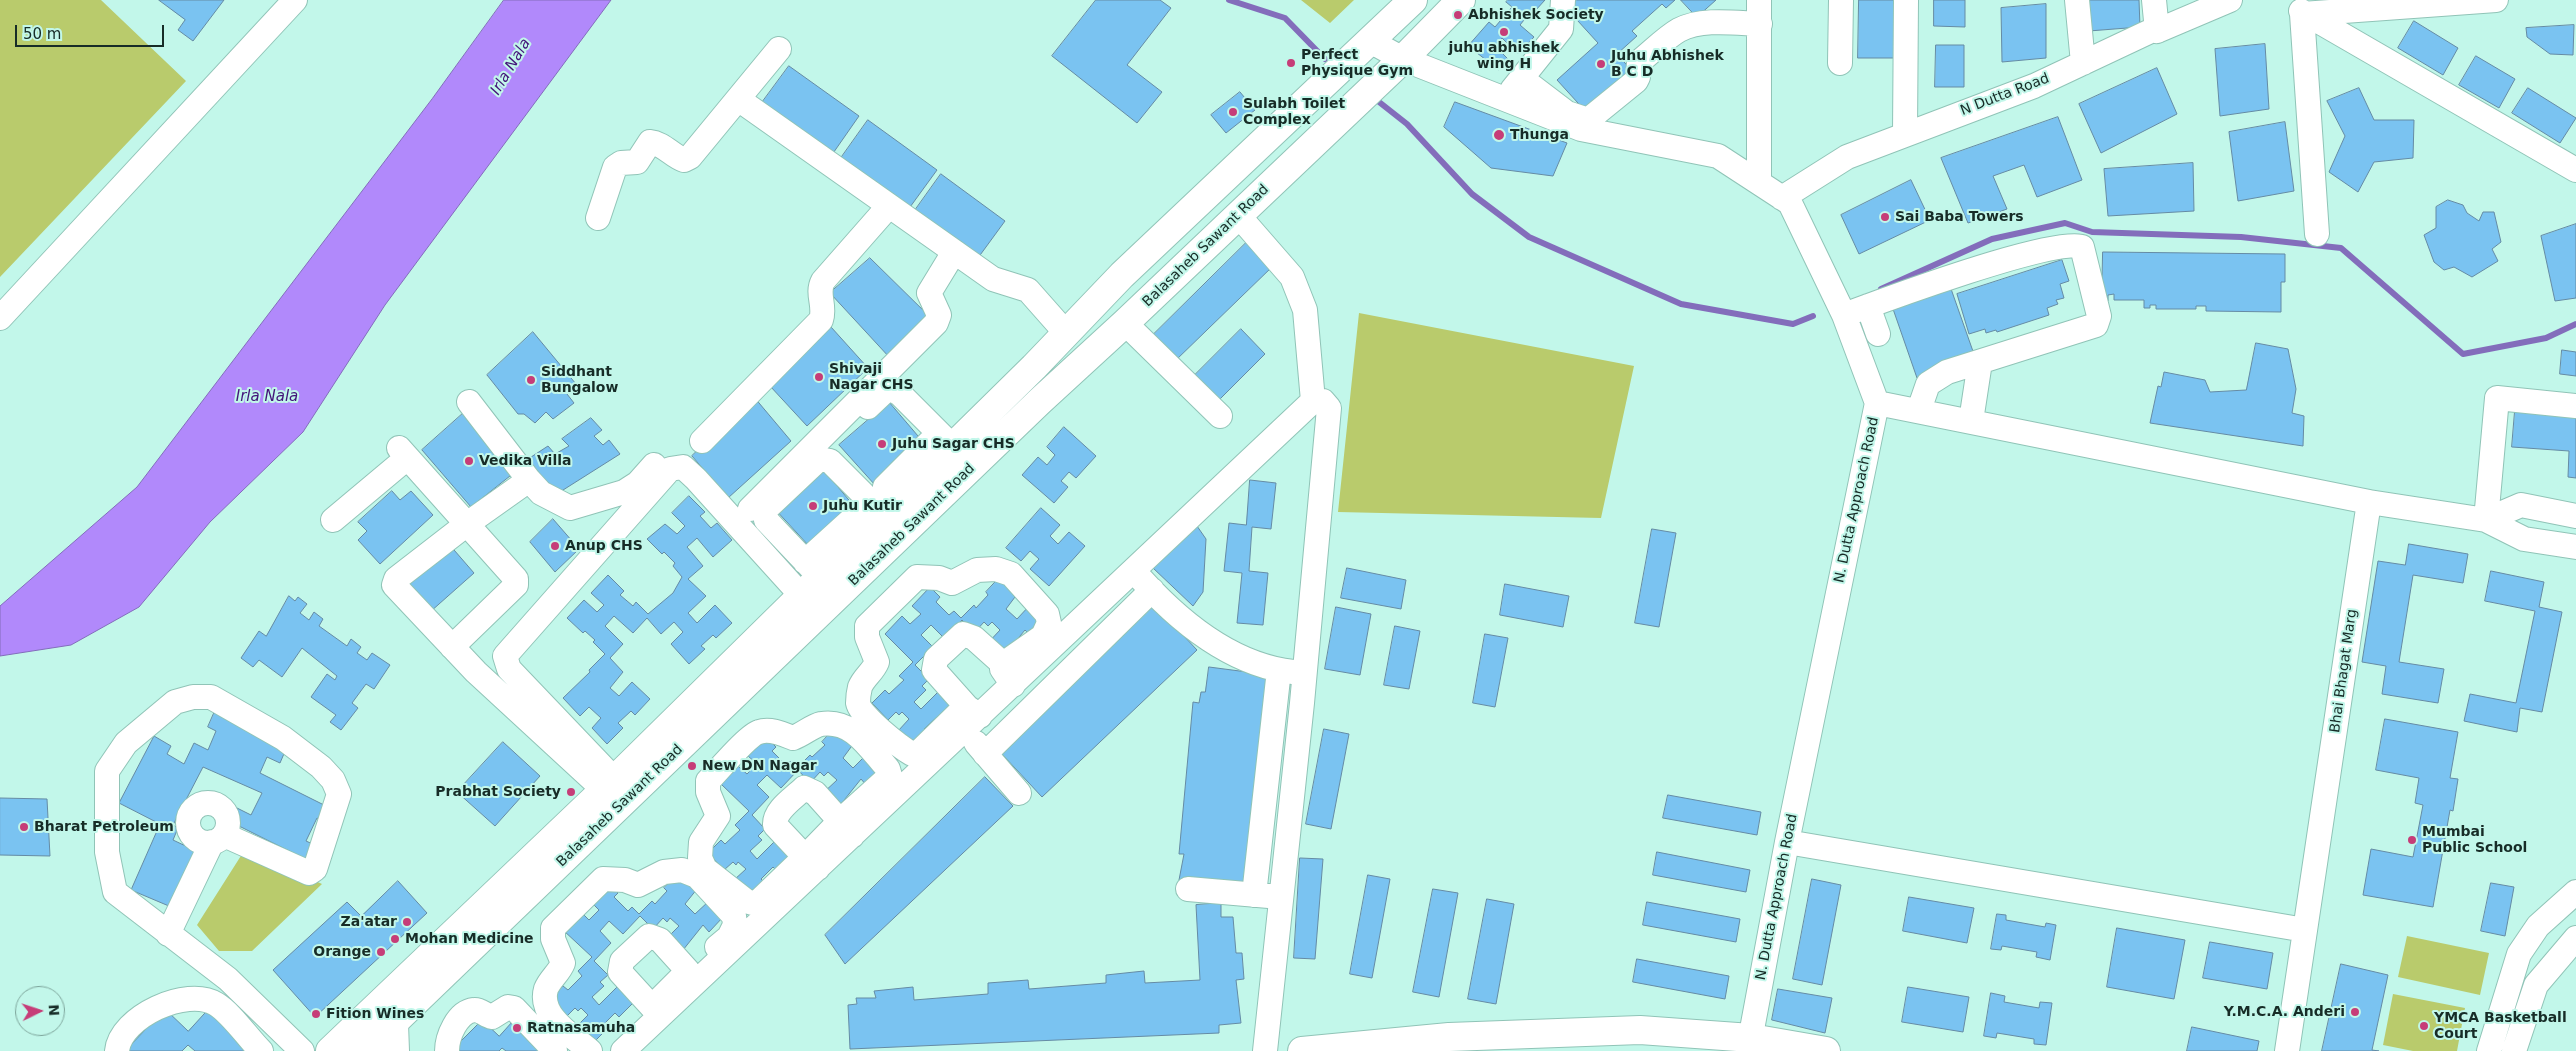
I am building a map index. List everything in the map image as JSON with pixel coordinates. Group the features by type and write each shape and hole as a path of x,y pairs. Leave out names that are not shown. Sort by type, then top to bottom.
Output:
{"main road":[{"name":"Balasaheb Sawant Road","path":"364,1051 394,1024 880,501 1066,334 1122,275 1413,0"},
{"name":"Balasaheb Sawant Road","path":"330,1051 624,778 1125,323 1403,59 1461,0"},
{"path":"394,1024 395,1051"},
{"path":"1302,1051 1449,1037 1592,1041 1640,1030 1750,1045 1826,1051"}],"street":[{"path":"0,318 295,0"},
{"path":"1504,99 1561,29 1563,0"},
{"path":"1759,0 1759,182"},
{"path":"1840,0 1840,63"},
{"path":"1905,134 1906,0"},
{"path":"2077,0 2082,63"},
{"path":"2154,0 2157,31"},
{"name":"N Dutta Road","path":"1782,198 1847,157 2034,86 2155,29 2157,31 2230,0"},
{"path":"2298,7 2496,0"},
{"path":"2298,7 2576,170"},
{"path":"2298,7 2316,234"},
{"path":"1521,78 1567,113 1585,124 1636,81 1639,62 1679,30 1703,24 1727,22 1760,24"},
{"name":"N. Dutta Approach Road","path":"1370,41 1403,59 1504,99 1585,124 1718,156 1790,203 1844,315 1877,403 1787,842 1750,1045"},
{"path":"598,218 615,167 621,163 637,162 650,142 656,143 684,160 690,156 779,49"},
{"path":"738,99 993,279 1028,290 1066,334"},
{"path":"702,441 821,320 824,314 819,288 823,281 888,206"},
{"path":"1238,215 1292,277 1306,310 1313,400"},
{"path":"1844,315 2032,251 2070,244 2077,244 2082,247 2098,316 2096,325 1947,372 1928,384 1920,410"},
{"path":"750,509 936,323 939,315 929,293 954,252"},
{"path":"1868,306 1878,334"},
{"path":"1125,323 1220,416"},
{"path":"1971,421 1980,362"},
{"path":"833,442 887,389 892,389 900,394 946,440"},
{"path":"2486,520 2497,398 2576,406"},
{"path":"623,1051 657,1011 692,976 846,829 971,718 1013,685 1313,400 1323,401 1328,408 1305,674 1265,1051"},
{"path":"468,402 529,480 542,493 570,508 624,492 638,483 654,466"},
{"path":"1877,403 1920,410 2369,502 2486,520 2524,539 2576,548"},
{"path":"333,520 403,453 513,574 516,585 452,647"},
{"path":"809,578 766,520 765,513 819,459 830,461 880,501"},
{"path":"624,778 509,669 505,656 670,469 683,467 809,578"},
{"path":"529,480 467,524 396,580 394,585 476,672 624,778"},
{"name":"Bhai Bhagat Marg","path":"2288,1051 2369,502"},
{"path":"2486,520 2521,505 2576,516"},
{"path":"971,718 919,752 912,754 905,750 864,714 858,704 860,687 866,676 874,670 877,662 867,638 866,626 917,577 939,578 952,583 977,570 996,569 1011,574 1047,614 1049,623 1043,636 1002,664"},
{"path":"1134,571 1176,615 1229,652 1279,670 1305,674"},
{"path":"985,754 1152,590"},
{"path":"1092,610 1111,630"},
{"path":"1013,685 1002,669 1002,664 974,638 963,634 936,659 934,670 971,718 985,754 1018,793"},
{"path":"1254,895 1279,670"},
{"path":"168,934 218,839 309,873 315,869 339,794 334,780 282,738 211,696 193,696 175,702 126,743 107,771 107,852 115,892 168,934 228,978 302,1051"},
{"path":"1275,700 1302,703"},
{"path":"811,863 756,904 746,901 705,869 700,858 701,842 718,816 708,792 708,781 758,732 768,731 793,738 819,724 837,724 852,728 888,769 890,776 846,829"},
{"path":"811,863 775,825 777,814 804,788 815,793 846,829"},
{"path":"1787,842 2305,930"},
{"path":"590,1051 550,1016 545,1005 546,989 563,963 554,939 553,928 603,879 625,880 638,885 664,872 682,870 697,876 734,916 736,925 729,937 692,976"},
{"path":"1188,889 1282,897"},
{"path":"2489,1051 2520,954 2538,926 2576,892"},
{"path":"657,1011 620,972 622,961 649,936 660,940 692,976"},
{"path":"2514,1051 2536,985 2576,938"},
{"path":"117,1051 118,1042 129,1026 158,1007 176,1000 203,999 216,1004 261,1051"},
{"path":"447,1051 449,1034 465,1014 473,1010 492,1017 508,1007 514,1008 555,1051"},
{"path":"608,1051 657,1011"}],"green space":[{"path":"0,0 101,0 186,81 0,277"},
{"path":"1301,0 1354,0 1330,23"},
{"path":"1359,313 1634,366 1601,518 1338,512"},
{"path":"244,851 266,858 322,884 252,951 219,951 197,925"},
{"path":"2407,936 2489,953 2480,995 2398,977"},
{"name":"YMCA Basketball Court","path":"2393,994 2465,1008 2457,1051 2413,1051 2383,1045"}],"water":[{"name":"Irla Nala","path":"504,0 611,0 385,305 303,432 210,522 139,607 71,645 0,656 0,606 137,487 432,99"}],"building":[{"path":"159,0 224,0 193,41 178,30 185,20"},
{"path":"1096,0 1160,0 1171,8 1127,65 1162,92 1137,123 1052,56"},
{"name":"juhu abhishek wing H","path":"1508,0 1545,0 1535,11 1538,14 1533,20 1528,15 1520,25 1534,37 1518,54 1502,38 1495,46 1509,60 1499,70 1468,46 1489,22 1495,27 1512,7 1506,2"},
{"name":"Juhu Abhishek B C D","path":"1577,0 1675,0 1666,8 1662,4 1632,31 1637,36 1617,54 1633,72 1588,114 1557,80 1598,43 1567,9"},
{"name":"Juhu Abhishek B C D","path":"1681,0 1716,0 1697,17"},
{"path":"1859,0 1897,0 1896,58 1858,58"},
{"path":"1934,0 1965,0 1965,27 1934,26"},
{"path":"2087,0 2139,0 2140,27 2089,31"},
{"path":"2046,4 2046,58 2002,62 2001,8"},
{"path":"2414,21 2458,48 2443,75 2398,48"},
{"path":"2574,25 2573,55 2550,54 2527,37 2526,28"},
{"path":"2265,44 2269,109 2220,116 2215,49"},
{"path":"1936,45 1964,45 1964,87 1935,87"},
{"path":"2476,56 2515,79 2499,108 2459,85"},
{"path":"789,66 859,116 829,159 758,108"},
{"path":"2157,68 2177,114 2101,153 2079,104"},
{"path":"2359,88 2374,120 2414,120 2413,158 2374,162 2358,192 2329,172 2345,136 2327,101"},
{"path":"2528,88 2576,118 2560,143 2512,113"},
{"name":"Sulabh Toilet Complex","path":"1240,92 1255,110 1226,133 1211,115"},
{"name":"Thunga","path":"1455,102 1567,143 1553,176 1491,168 1444,127"},
{"path":"2058,117 2082,180 2037,197 2024,165 1993,176 2007,209 1968,223 1941,158"},
{"path":"868,120 937,170 905,214 836,165"},
{"path":"2285,122 2294,191 2238,201 2229,132"},
{"path":"2193,163 2194,211 2108,216 2104,169"},
{"path":"941,174 1005,221 975,262 911,216"},
{"name":"Sai Baba Towers","path":"1911,180 1930,220 1859,254 1841,215"},
{"path":"2448,200 2463,205 2467,213 2479,221 2483,212 2494,212 2501,242 2492,249 2498,261 2472,277 2454,267 2444,270 2434,262 2424,235 2436,228 2436,207"},
{"path":"2576,224 2576,298 2555,301 2541,236"},
{"path":"1248,241 1273,266 1175,361 1151,337"},
{"path":"2103,252 2285,254 2285,282 2281,282 2281,312 2206,311 2206,306 2196,306 2196,309 2156,309 2156,305 2150,305 2150,308 2144,308 2144,300 2114,300 2114,294 2108,295 2108,301 2102,301"},
{"path":"870,258 929,316 890,358 830,293"},
{"path":"2062,260 2069,281 2060,284 2064,298 2056,300 2058,304 2047,308 2049,315 1997,332 1996,330 1986,333 1985,329 1969,334 1957,294"},
{"path":"1950,286 1975,357 1917,378 1892,306"},
{"name":"Shivaji Nagar CHS","path":"831,327 868,368 807,426 770,386"},
{"path":"1241,329 1265,354 1216,403 1192,378"},
{"name":"Siddhant Bungalow","path":"533,332 576,384 567,394 574,403 553,419 546,412 535,423 524,414 518,414 487,375"},
{"path":"2256,343 2288,349 2296,389 2292,413 2304,416 2303,446 2150,423 2158,386 2161,387 2164,372 2205,380 2210,392 2246,390"},
{"path":"2562,350 2576,352 2576,376 2560,374"},
{"path":"754,397 791,441 728,498 692,456"},
{"name":"Juhu Sagar CHS","path":"889,402 924,443 875,485 839,445"},
{"name":"Vedika Villa","path":"468,409 515,472 471,507 422,450"},
{"path":"2515,411 2576,415 2576,478 2568,477 2569,451 2512,447"},
{"path":"591,418 602,430 594,436 603,445 609,440 620,454 552,497 528,459 548,446 555,454 569,446 562,439"},
{"path":"1064,427 1096,456 1076,478 1069,472 1061,481 1068,487 1054,503 1022,475 1038,457 1047,465 1055,455 1047,447"},
{"name":"Juhu Kutir","path":"819,464 853,505 809,546 773,507"},
{"path":"1250,480 1276,483 1271,529 1252,527 1249,571 1268,573 1263,625 1237,623 1242,573 1224,571 1229,523 1246,525"},
{"path":"392,491 400,500 411,491 433,515 380,564 358,540 367,531 358,522"},
{"path":"689,496 705,512 700,516 711,528 717,523 732,540 713,557 697,538 687,547 703,566 688,579 706,596 688,613 697,623 715,605 732,623 716,638 713,635 701,646 705,649 689,664 671,644 683,632 674,622 661,634 647,618 633,633 614,616 605,626 623,644 610,658 623,672 610,688 619,696 632,682 650,699 635,715 631,711 618,723 623,728 607,744 592,728 601,718 589,707 580,716 563,698 590,672 589,670 605,654 593,642 595,640 585,631 583,633 567,618 584,600 597,612 604,605 591,593 608,575 624,591 620,595 633,606 636,602 648,614 673,593 682,577 673,566 675,563 664,552 662,554 647,539 665,524 677,534 685,526 672,513"},
{"path":"1041,508 1060,525 1050,536 1058,544 1069,532 1085,546 1049,586 1030,569 1039,559 1030,551 1021,561 1006,548"},
{"name":"Anup CHS","path":"553,519 579,549 555,572 530,542"},
{"path":"1197,526 1206,539 1203,592 1193,606 1153,568"},
{"path":"1652,529 1676,533 1659,627 1635,623"},
{"path":"448,543 474,573 430,612 403,581"},
{"path":"2409,544 2468,554 2463,583 2413,575 2399,662 2444,669 2438,703 2382,694 2386,666 2362,662 2378,561 2405,565"},
{"path":"1347,568 1406,580 1401,609 1341,598"},
{"path":"2491,571 2544,582 2539,607 2562,612 2542,712 2520,708 2517,732 2464,721 2470,694 2516,703 2535,611 2485,601"},
{"path":"1001,576 1018,593 1006,609 1017,619 1030,605 1046,621 1031,636 1025,630 1001,659 986,645 1000,630 992,622 988,626 984,622 974,633 962,620 944,638 931,625 921,635 933,647 915,665 929,679 922,686 926,690 914,702 921,709 940,690 955,706 941,721 937,717 924,729 928,733 914,747 898,731 909,719 902,712 899,715 896,712 888,720 872,703 885,690 889,694 904,680 899,676 913,662 885,634 902,616 910,624 921,614 912,606 930,587 940,597 936,602 949,615 954,611 961,618 974,605 976,608 988,595 986,592"},
{"path":"1505,584 1569,596 1563,627 1500,615"},
{"path":"289,596 295,601 298,597 307,604 300,613 309,620 314,612 323,619 319,626 347,646 351,639 361,647 357,653 367,660 372,653 390,665 374,689 366,684 352,703 358,708 341,730 330,722 336,715 311,697 327,674 335,680 337,676 302,648 282,677 259,660 253,667 241,658 259,631 266,636"},
{"path":"1155,605 1197,650 1042,797 1000,752"},
{"path":"1336,607 1371,614 1360,675 1325,669"},
{"path":"1395,626 1420,631 1409,689 1384,685"},
{"path":"1485,634 1508,638 1495,707 1473,703"},
{"path":"1209,667 1270,675 1249,887 1179,880 1184,854 1179,854 1193,702 1199,703 1201,692 1205,692"},
{"path":"215,711 286,749 280,763 267,757 260,773 330,808 325,822 317,818 306,841 317,846 311,862 231,822 237,808 251,815 262,793 203,767 173,825 178,828 173,840 192,849 195,841 204,846 176,909 131,890 160,824 119,803 154,736 171,746 167,754 184,764 194,743 208,750 216,731 208,727"},
{"path":"2385,719 2458,732 2450,778 2458,779 2453,811 2450,810 2433,907 2363,895 2371,849 2413,857 2423,805 2415,803 2419,778 2376,770"},
{"path":"837,726 854,743 843,758 853,768 866,755 882,770 867,786 861,779 837,809 822,794 837,780 828,772 824,776 820,772 810,783 798,770 781,788 767,775 757,785 769,797 752,815 765,829 758,836 762,840 750,851 757,859 776,840 792,856 777,871 773,867 761,879 765,883 750,897 734,880 746,869 738,862 736,865 733,862 724,870 708,853 721,840 725,844 740,830 735,825 749,811 721,784 738,766 747,774 757,764 748,756 766,737 776,747 772,751 786,765 790,761 797,768 810,755 812,757 825,745 822,742"},
{"path":"1324,729 1349,734 1331,829 1306,824"},
{"path":"503,742 540,776 495,826 457,792"},
{"path":"985,777 1013,806 845,964 825,935"},
{"path":"1668,795 1761,812 1757,835 1663,818"},
{"name":"Bharat Petroleum","path":"0,798 47,799 50,856 0,855"},
{"path":"1657,852 1750,870 1746,892 1653,875"},
{"path":"1300,858 1323,859 1315,959 1294,958"},
{"path":"680,872 697,889 685,904 695,914 709,901 724,916 709,932 703,925 679,955 665,940 679,926 670,918 667,922 663,918 653,929 640,916 623,934 609,921 600,931 611,943 594,961 608,975 600,982 604,986 592,997 599,1005 618,986 634,1002 619,1017 615,1013 603,1025 607,1029 593,1043 577,1026 588,1015 581,1008 578,1011 575,1008 567,1016 550,999 563,986 568,990 582,976 578,971 592,957 563,930 581,912 589,920 599,910 591,902 609,883 618,893 614,897 628,911 632,907 639,914 652,901 655,904 667,891 664,888"},
{"path":"1368,875 1390,879 1372,978 1350,974"},
{"path":"1812,879 1841,885 1822,985 1793,979"},
{"path":"398,881 427,913 315,1017 273,970 347,902 361,916"},
{"path":"2491,883 2514,887 2505,936 2481,931"},
{"path":"1433,889 1458,893 1439,997 1413,992"},
{"path":"1909,897 1974,908 1967,943 1903,931"},
{"path":"1487,899 1514,904 1496,1004 1468,999"},
{"path":"1647,902 1740,919 1736,942 1643,925"},
{"path":"1221,903 1221,917 1233,917 1236,953 1242,953 1244,979 1236,980 1241,1023 1219,1025 1219,1033 850,1049 848,1005 857,1004 856,998 876,998 874,991 913,987 914,1000 988,994 988,983 1028,980 1029,989 1106,983 1106,975 1144,971 1145,983 1200,980 1196,905"},
{"path":"1997,914 2006,915 2006,920 2045,927 2046,923 2056,925 2050,960 2036,957 2037,952 2002,946 2001,950 1991,949"},
{"path":"2117,928 2185,940 2174,999 2107,987"},
{"path":"2210,942 2273,953 2267,989 2203,978"},
{"path":"1637,959 1729,976 1725,999 1633,982"},
{"name":"Y.M.C.A. Anderi","path":"2341,964 2388,975 2372,1050 2379,1051 2322,1051"},
{"path":"1908,987 1969,997 1963,1032 1902,1022"},
{"path":"1778,989 1832,998 1825,1033 1772,1020"},
{"path":"1991,993 2005,996 2004,1002 2039,1008 2040,1002 2052,1003 2046,1045 2034,1044 2034,1039 1997,1033 1996,1038 1984,1036"},
{"path":"210,1008 250,1051 195,1051 188,1045 182,1051 125,1051 165,1009 188,1031"},
{"name":"Ratnasamuha","path":"517,1017 543,1051 506,1051 502,1048 499,1051 451,1051 482,1020 499,1036"},
{"path":"2192,1027 2259,1041 2257,1051 2187,1051"}],"waterway":[{"path":"1229,0 1285,18 1325,59"},
{"path":"1374,98 1407,124 1472,194 1529,237 1681,304 1793,324 1813,316"},
{"path":"1881,289 1992,239 2065,223 2092,232 2241,237 2341,248 2463,354 2546,338 2576,324"}],"place":[{"name":"Abhishek Society","path":"1458,15"},
{"name":"juhu abhishek wing H","path":"1504,32"},
{"name":"Perfect Physique Gym","path":"1291,63"},
{"name":"Juhu Abhishek B C D","path":"1601,64"},
{"name":"Sulabh Toilet Complex","path":"1233,112"},
{"name":"Thunga","path":"1499,135"},
{"name":"Sai Baba Towers","path":"1885,217"},
{"name":"Shivaji Nagar CHS","path":"819,377"},
{"name":"Siddhant Bungalow","path":"531,380"},
{"name":"Juhu Sagar CHS","path":"882,444"},
{"name":"Vedika Villa","path":"469,461"},
{"name":"Juhu Kutir","path":"813,506"},
{"name":"Anup CHS","path":"555,546"},
{"name":"New DN Nagar","path":"692,766"},
{"name":"Prabhat Society","path":"571,792"},
{"name":"Bharat Petroleum","path":"24,827"},
{"name":"Mumbai Public School","path":"2412,840"},
{"name":"Za'atar","path":"407,922"},
{"name":"Mohan Medicine","path":"395,939"},
{"name":"Orange","path":"381,952"},
{"name":"Y.M.C.A. Anderi","path":"2355,1012"},
{"name":"Fition Wines","path":"316,1014"},
{"name":"YMCA Basketball Court","path":"2424,1026"},
{"name":"Ratnasamuha","path":"517,1028"}]}
